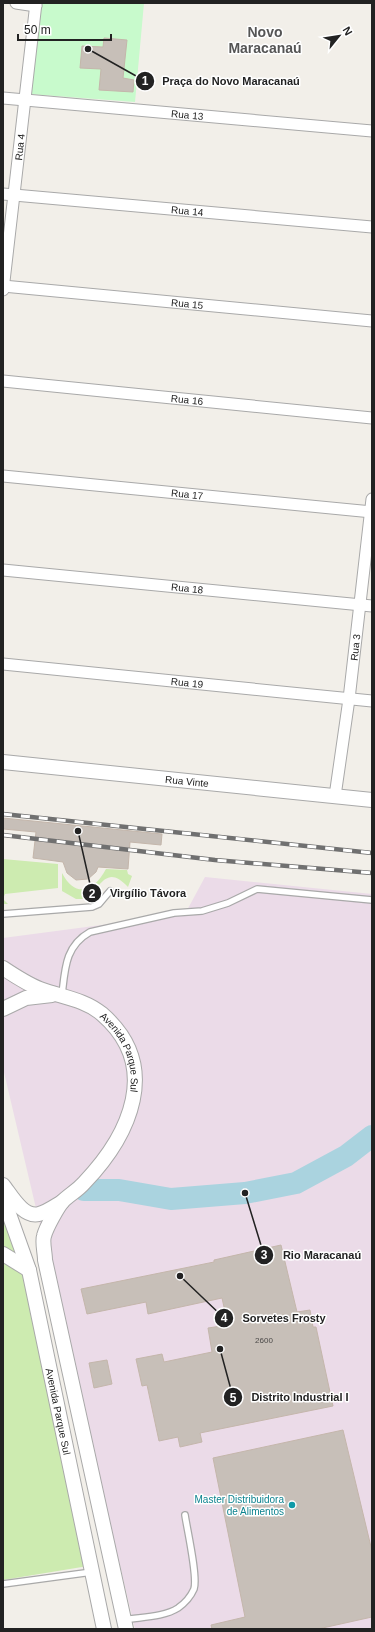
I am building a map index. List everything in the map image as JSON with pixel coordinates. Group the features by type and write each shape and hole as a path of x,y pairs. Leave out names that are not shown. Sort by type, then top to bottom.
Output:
{"street":[{"path":"16,3 36,4"},
{"name":"Rua 4","path":"3,287 36,4"},
{"name":"Rua 13","path":"3,98 372,131"},
{"name":"Rua 14","path":"3,194 372,227"},
{"name":"Rua 15","path":"3,287 372,321"},
{"name":"Rua 16","path":"3,381 372,418"},
{"name":"Rua 17","path":"3,476 371,512"},
{"name":"Rua 3","path":"335,796 349,699 372,499"},
{"name":"Rua 18","path":"3,570 372,606"},
{"name":"Rua 19","path":"3,664 372,701"},
{"name":"Rua Vinte","path":"3,762 372,800"},
{"name":"Avenida Parque Sul","path":"3,968 40,989 82,1002 100,1012 117,1028 128,1049 134,1072 135,1091 130,1114 122,1133 84,1184 62,1202 38,1214 27,1213 15,1201 3,1185"},
{"path":"3,1009 26,998 60,995"},
{"name":"Avenida Parque Sul","path":"3,1197 29,1270 104,1629"},
{"name":"Avenida Parque Sul","path":"62,1202 43,1236 45,1260 125,1625"},
{"path":"3,1254 29,1270"}],"lane":[{"path":"60,995 66,961 71,948 81,937 90,932 174,913 202,911 228,903 257,889 372,900"},
{"path":"3,914 92,907 99,904 110,891"},
{"path":"125,1625 178,1608 195,1588 195,1576 185,1515"},
{"path":"3,1584 92,1572"}],"shaded area":[{"path":"205,877 372,894 372,1629 135,1629 3,1068 3,938 185,914"}],"green space":[{"path":"42,3 144,3 135,102 29,94"},
{"path":"3,859 58,864 58,888 5,894 3,899"},
{"path":"106,869 127,870 128,874 132,876 128,887 120,880 114,877 109,877 85,899 76,899 62,891 62,873 73,887 85,889 91,887 102,876"},
{"path":"3,899 8,904 3,904"},
{"path":"3,1200 9,1201 88,1566 3,1580"}],"building":[{"path":"104,38 127,40 123,78 134,80 133,92 99,90 101,69 80,68 82,46 103,47"},
{"path":"3,818 162,834 161,845 130,842 128,869 98,867 96,872 88,879 76,880 67,873 63,862 33,858 36,832 3,829"},
{"path":"281,1245 297,1312 310,1310 313,1327 316,1327 333,1406 200,1433 202,1442 180,1447 178,1437 159,1441 147,1385 142,1386 136,1359 162,1354 164,1362 212,1352 208,1328 228,1325 222,1298 148,1314 146,1302 87,1314 81,1289 214,1262 214,1260"},
{"path":"107,1360 112,1384 94,1388 89,1363"},
{"name":"Master Distribuidora de Alimentos","path":"343,1430 372,1551 372,1617 318,1629 212,1629 211,1625 245,1617 213,1458"}],"waterway":[{"path":"84,1190 119,1190 171,1199 245,1193 296,1183 346,1156 372,1136"}],"railway":[{"path":"3,814 372,853"},
{"path":"3,835 215,860 372,873"}],"place":[{"name":"Praça do Novo Maracanaú","path":"88,49"},
{"name":"Virgílio Távora","path":"78,831"},
{"name":"Rio Maracanaú","path":"245,1193"},
{"name":"Sorvetes Frosty","path":"180,1276"},
{"name":"Distrito Industrial I","path":"220,1349"},
{"name":"Master Distribuidora de Alimentos","path":"292,1505"}],"district":[{"name":"Novo Maracanaú","path":"265,40"}]}
